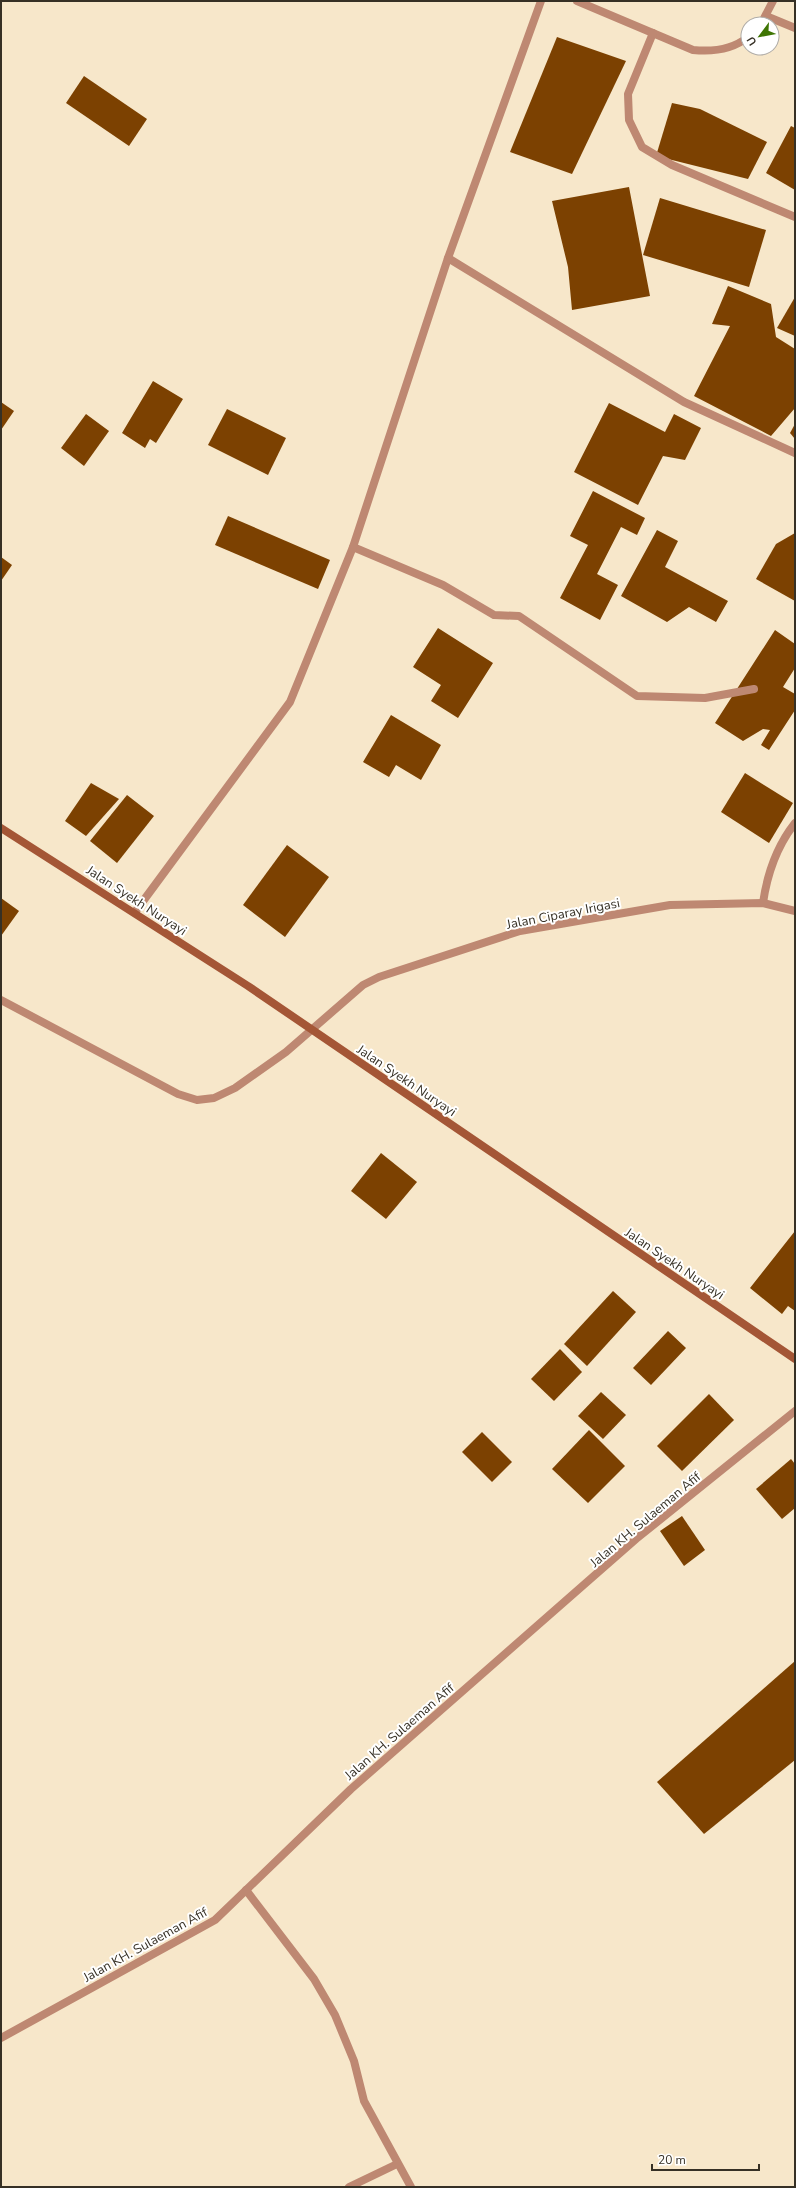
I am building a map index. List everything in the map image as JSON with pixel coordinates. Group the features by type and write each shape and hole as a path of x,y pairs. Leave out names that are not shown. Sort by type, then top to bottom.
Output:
{"main road":[{"name":"Jalan Syekh Nuryayi","path":"1,828 135,912 248,986 795,1359"}],"street":[{"path":"135,912 290,702 353,547 448,258 541,1"},
{"path":"577,1 693,50 708,52 724,49 740,41"},
{"path":"766,16 773,1"},
{"path":"780,22 795,28"},
{"path":"653,33 628,94 629,120 642,147 672,165 795,217"},
{"path":"448,258 684,402 795,453"},
{"path":"353,547 443,585 494,615 519,616 637,696 705,698 754,689"},
{"path":"764,903 766,881 777,853 795,823"},
{"name":"Jalan Ciparay Irigasi","path":"1,1000 178,1094 197,1100 214,1098 241,1084 286,1052 363,985 379,977 520,931 670,904 764,903 795,910"},
{"name":"Jalan KH. Sulaeman Afif","path":"1,2038 215,1920 351,1789 636,1539 795,1411"},
{"path":"246,1890 314,1979 335,2015 354,2061 364,2101 410,2187"},
{"path":"349,2187 398,2164"}],"building":[{"path":"557,37 626,61 572,174 510,152"},
{"path":"84,76 147,119 129,146 66,103"},
{"path":"672,103 700,109 767,142 748,179 656,156"},
{"path":"791,126 795,128 795,190 766,173"},
{"path":"629,187 650,296 572,310 568,267 552,201"},
{"path":"660,198 766,230 749,287 643,255"},
{"path":"728,286 771,304 776,337 795,349 795,408 771,436 694,396 730,326 712,324"},
{"path":"795,297 795,336 777,328"},
{"path":"153,381 183,399 156,443 150,439 145,448 122,433"},
{"path":"1,402 14,411 1,430"},
{"path":"609,403 665,432 674,414 701,428 685,460 663,456 638,505 574,472"},
{"path":"227,409 286,438 268,475 208,445"},
{"path":"86,414 109,431 84,466 61,448"},
{"path":"795,424 795,439 790,433"},
{"path":"593,491 645,518 637,535 621,527 597,574 618,585 600,620 560,598 588,545 570,536"},
{"path":"228,516 330,560 318,589 215,545"},
{"path":"657,530 678,541 665,567 728,601 716,622 689,607 667,622 621,596"},
{"path":"795,533 795,601 756,579 776,544"},
{"path":"1,557 12,565 1,581"},
{"path":"438,628 493,663 458,718 431,701 441,685 413,667"},
{"path":"775,630 795,644 795,668 783,687 795,694 795,710 769,750 761,745 770,730 763,729 743,741 715,723"},
{"path":"391,715 441,745 421,780 396,765 389,777 363,762"},
{"path":"745,773 793,803 769,843 721,812"},
{"path":"91,783 119,799 86,836 65,821"},
{"path":"127,795 154,816 117,863 90,841"},
{"path":"287,845 329,877 285,937 243,905"},
{"path":"1,898 19,911 1,936"},
{"path":"381,1153 417,1182 386,1219 351,1191"},
{"path":"795,1231 795,1311 788,1306 782,1314 750,1288"},
{"path":"613,1291 636,1312 587,1366 564,1344"},
{"path":"668,1331 686,1348 651,1385 633,1368"},
{"path":"560,1349 582,1372 554,1401 531,1379"},
{"path":"601,1392 626,1415 603,1439 578,1416"},
{"path":"709,1394 734,1420 682,1471 657,1446"},
{"path":"589,1430 625,1466 588,1503 552,1469"},
{"path":"482,1432 512,1462 492,1482 462,1452"},
{"path":"791,1459 795,1464 795,1508 782,1519 756,1489"},
{"path":"682,1516 705,1550 684,1566 660,1531"},
{"path":"795,1661 795,1760 704,1834 657,1782"}]}
